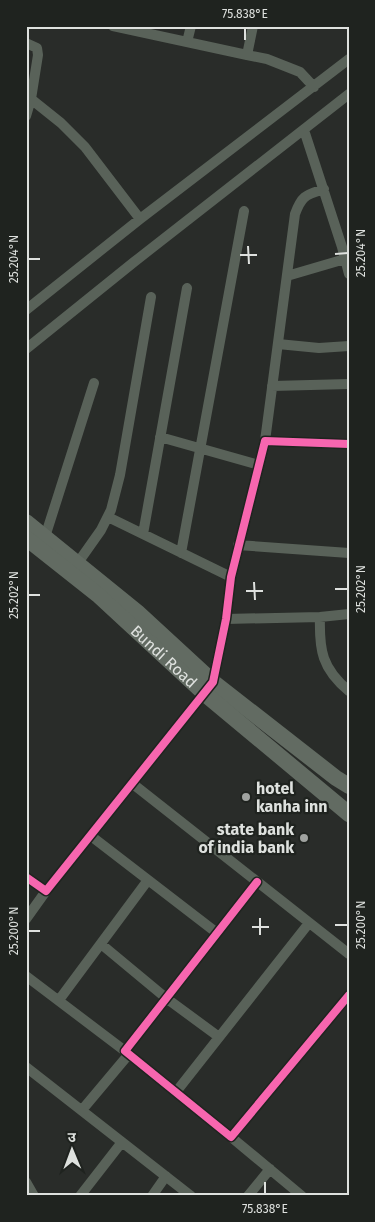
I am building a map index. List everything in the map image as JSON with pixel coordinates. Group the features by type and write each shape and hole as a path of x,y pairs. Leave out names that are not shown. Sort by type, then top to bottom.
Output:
{"main road":[{"name":"Bundi Road","path":"26,522 137,612 209,688 342,782"},
{"name":"Bundi Road","path":"26,538 98,595 209,688 349,814"},
{"path":"342,782 339,791 349,799"}],"street":[{"path":"113,26 130,28 267,59 300,72 314,87"},
{"path":"187,42 191,26"},
{"path":"246,55 253,26"},
{"path":"26,43 37,48 38,55 31,99 26,116"},
{"path":"26,310 140,219 349,59"},
{"path":"26,348 349,94"},
{"path":"31,99 61,123 85,147 140,219"},
{"path":"304,130 345,246 344,259 349,274"},
{"path":"26,919 209,688 226,619 231,577 238,545 265,441 295,214 299,202 305,195 324,189"},
{"path":"181,553 244,211"},
{"path":"287,276 344,259"},
{"path":"143,534 187,288"},
{"path":"77,564 101,530 108,516 120,476 152,297"},
{"path":"278,344 319,348 349,346"},
{"path":"45,537 94,383"},
{"path":"272,386 349,384"},
{"path":"160,437 259,465"},
{"path":"265,441 349,444"},
{"path":"108,516 231,577"},
{"path":"238,545 349,553"},
{"path":"226,619 320,617 349,614"},
{"path":"320,617 320,642 325,662 346,686"},
{"path":"133,784 349,954"},
{"path":"91,836 217,933"},
{"path":"26,877 46,892"},
{"path":"59,1000 148,880"},
{"path":"82,1110 166,998 257,882"},
{"path":"176,1092 309,923"},
{"path":"100,944 166,998 219,1037"},
{"path":"26,976 127,1052 302,1196"},
{"path":"231,1137 349,995"},
{"path":"26,1067 191,1196"},
{"path":"80,1196 122,1142"},
{"path":"248,1196 270,1169"},
{"path":"152,1196 166,1176"},
{"path":"26,1182 34,1196"}],"cycle path":[{"path":"26,877 46,891 213,682 226,619 231,577 265,441 349,444"},
{"path":"257,882 125,1051 231,1137 349,995"}],"place":[{"name":"hotel kanha inn","path":"246,797"},
{"name":"state bank of india bank","path":"304,838"}]}
